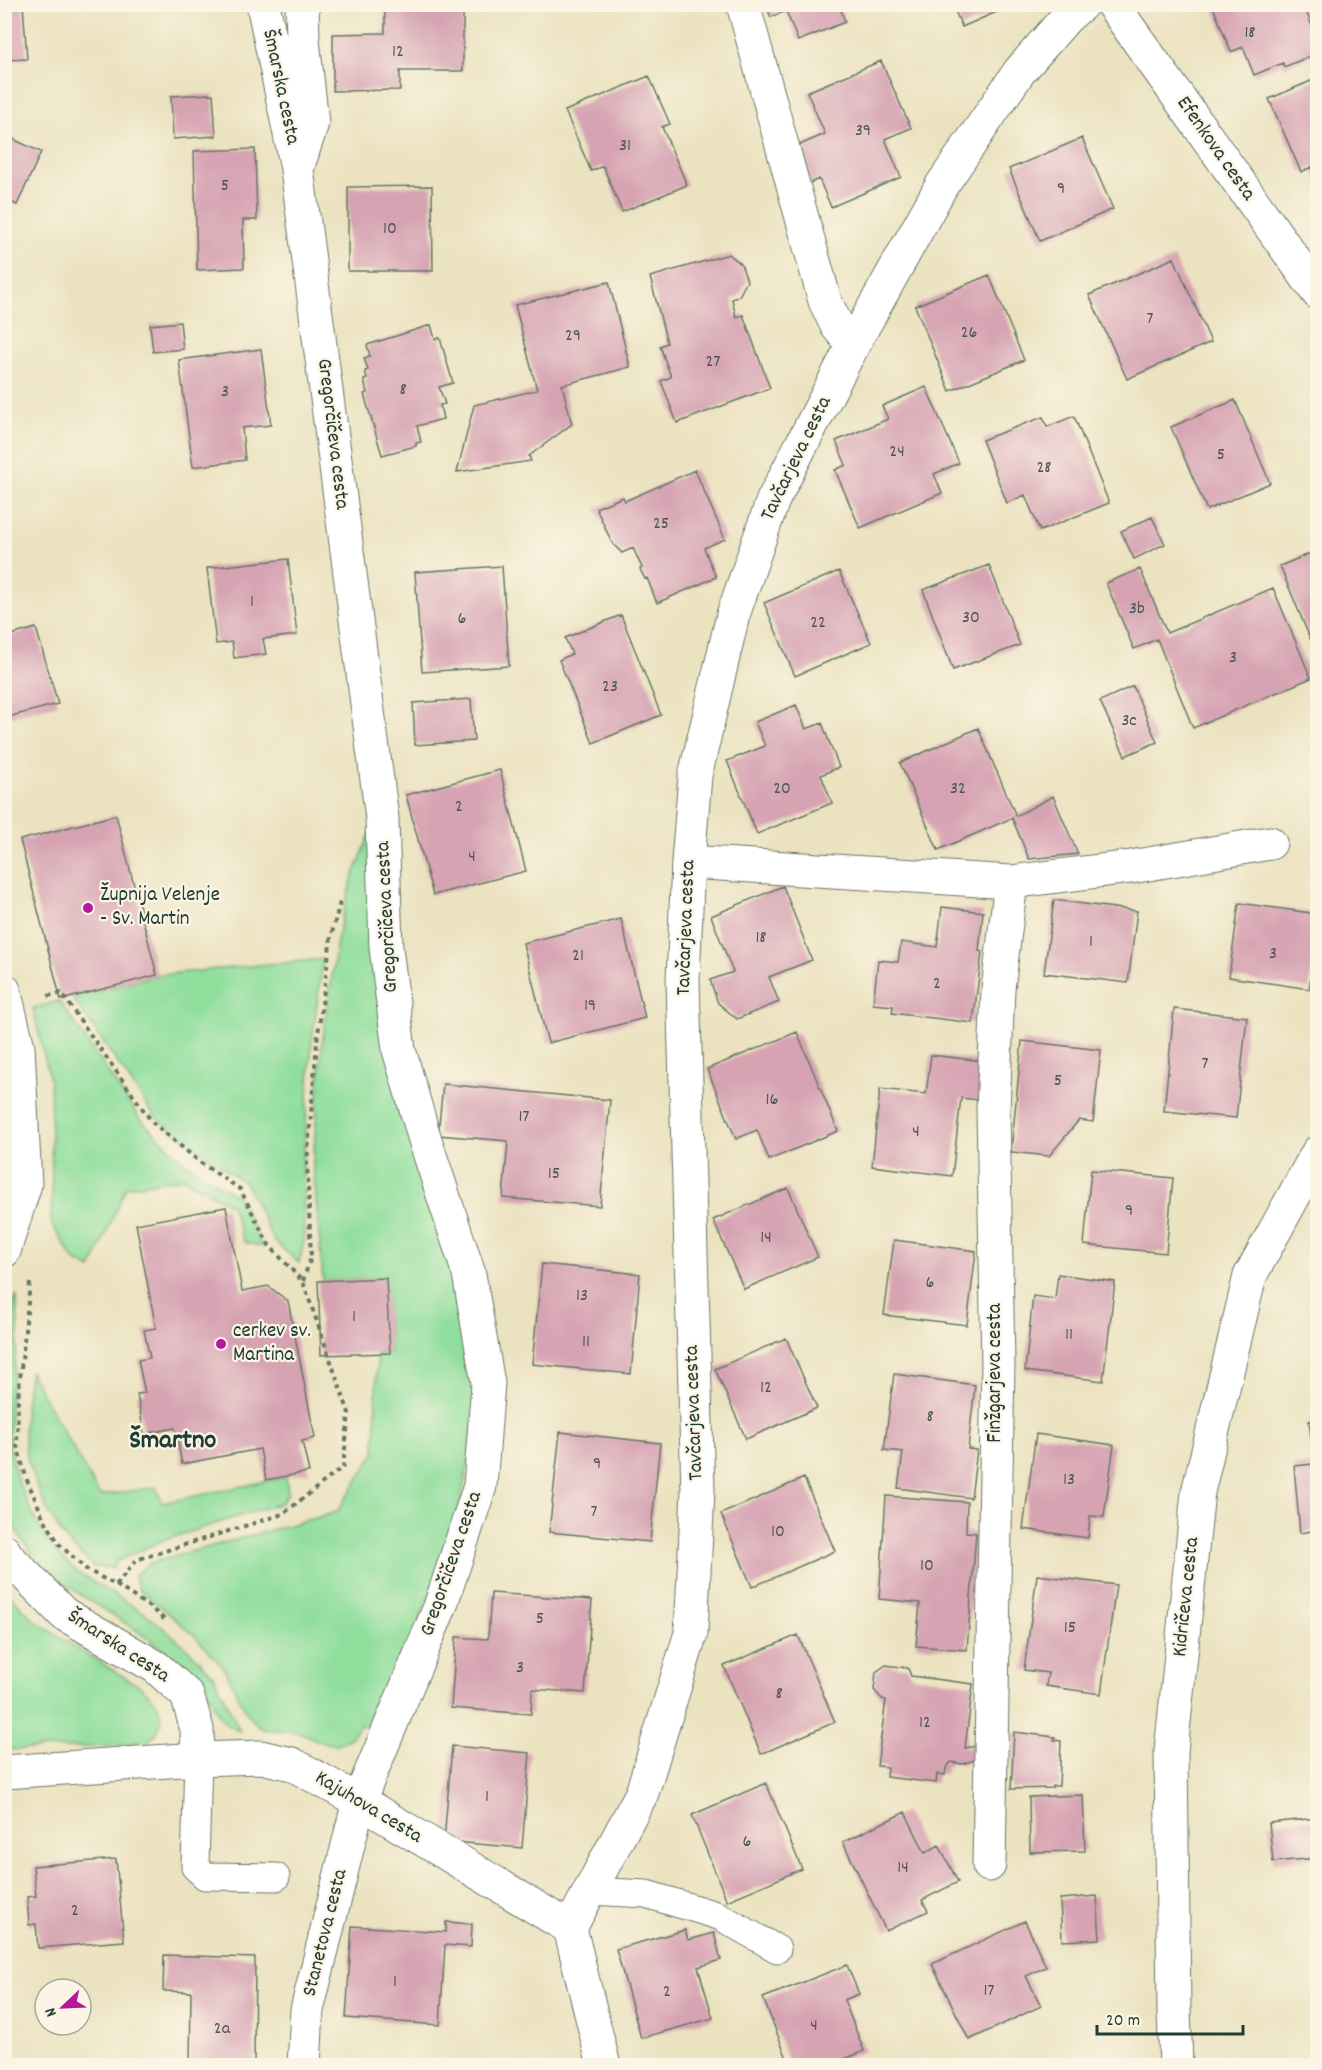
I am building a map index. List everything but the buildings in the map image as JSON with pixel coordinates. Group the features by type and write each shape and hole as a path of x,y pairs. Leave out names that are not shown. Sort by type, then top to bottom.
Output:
{"street":[{"name":"Šmarska cesta","path":"262,4 297,169"},
{"name":"Gregorčičeva cesta","path":"302,4 303,40 312,123 297,169 382,818 386,948 399,1050 425,1140 469,1274 488,1383 480,1486 440,1607 359,1801"},
{"path":"743,4 825,301 837,326 853,345"},
{"name":"Tavčarjeva cesta","path":"570,1928 642,1793 691,1633 698,1491 683,980 688,862 695,776 733,615 773,500 853,345 942,185 1019,72 1067,17 1082,4"},
{"name":"Efenkova cesta","path":"1112,4 1317,293"},
{"path":"688,862 1011,882 1131,867 1270,843"},
{"name":"Finžgarjeva cesta","path":"989,1865 998,1363 993,1110 998,990 1011,882"},
{"path":"4,990 18,1047 25,1184 4,1251"},
{"name":"Kidričeva cesta","path":"1176,2066 1171,1751 1198,1492 1250,1276 1317,1152"},
{"name":"Šmarska cesta","path":"4,1551 64,1614 156,1667 187,1695 197,1729 198,1760"},
{"name":"Kajuhova cesta","path":"4,1772 261,1757 292,1764 359,1801 570,1928"},
{"name":"Stanetova cesta","path":"304,2066 307,2010 359,1801"},
{"path":"570,1928 604,2066"}],"lane":[{"path":"198,1760 195,1867 205,1876 276,1877"},
{"path":"590,1891 646,1894 720,1916 777,1949"}],"path":[{"path":"303,1282 311,1257 308,1162 317,1042 331,937 343,891"},
{"path":"37,999 61,993 152,1122 201,1163 240,1189 269,1245 303,1282 349,1413 344,1467 283,1514 136,1560 116,1585"},
{"path":"31,1275 18,1398 17,1446 27,1480 43,1517 60,1544 87,1570 116,1585 151,1608 174,1628"}],"green space":[{"path":"372,829 470,1344 474,1410 470,1452 462,1493 438,1572 422,1612 371,1726 360,1725 351,1738 338,1744 324,1743 299,1732 262,1729 249,1717 224,1668 193,1634 138,1588 135,1575 150,1563 337,1512 375,1453 377,1354 390,1353 385,1278 323,1281 313,1164 322,1043 338,935 352,879"},
{"path":"323,959 312,1041 303,1162 304,1241 299,1263 274,1241 246,1184 155,1117 72,997 157,975"},
{"path":"59,1001 140,1119 187,1164 237,1196 263,1247 244,1242 231,1205 183,1178 126,1187 91,1269 74,1260 51,1223 50,1081 33,1008"},
{"path":"17,1295 18,1337 10,1397 9,1445 18,1482 38,1525 54,1550 78,1573 145,1613 186,1647 214,1676 240,1731 221,1719 204,1687 196,1678 158,1645 58,1578 36,1557 18,1533 4,1504 5,1329"},
{"path":"30,1372 100,1496 156,1487 162,1503 286,1477 288,1493 281,1503 161,1541 117,1561 113,1568 94,1567 69,1543 56,1525 44,1503 30,1467 24,1427"},
{"path":"5,1590 33,1619 141,1687 157,1703 162,1719 157,1733 148,1741 118,1746 5,1750"}],"place":[{"name":"Župnija Velenje - Sv. Martin","path":"88,908"},
{"name":"cerkev sv. Martina","path":"221,1344"}],"district":[{"name":"Šmartno","path":"173,1441"}]}
